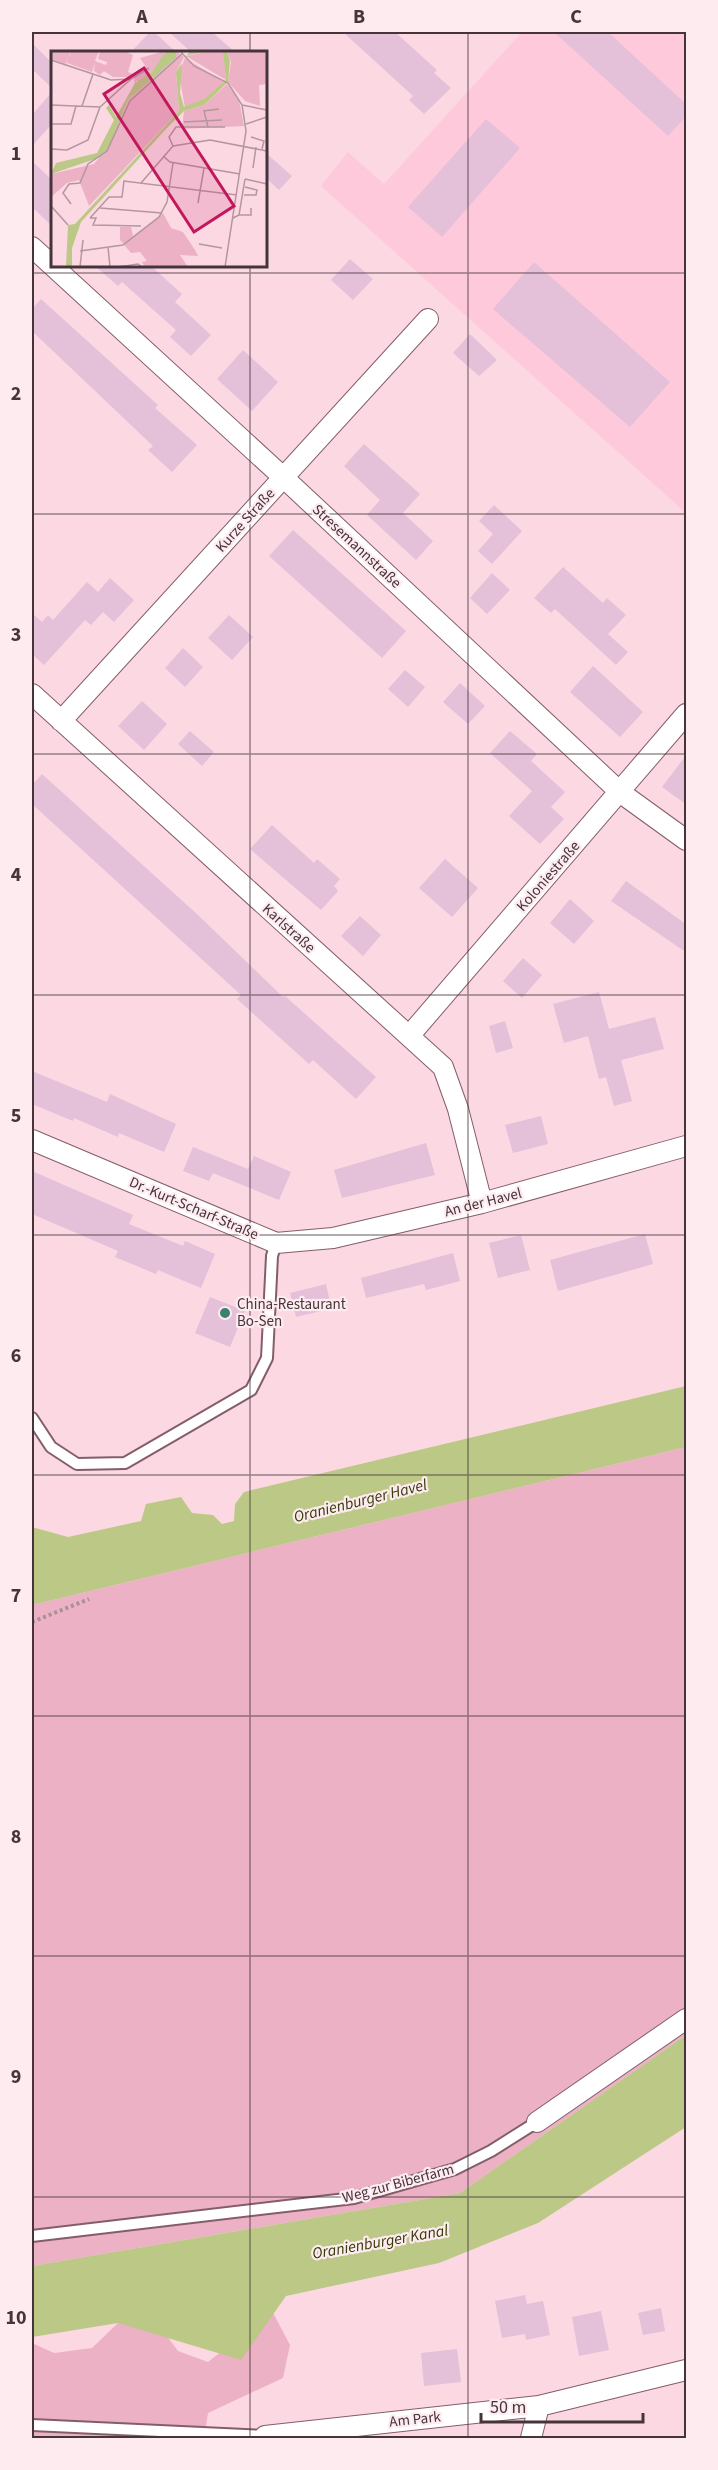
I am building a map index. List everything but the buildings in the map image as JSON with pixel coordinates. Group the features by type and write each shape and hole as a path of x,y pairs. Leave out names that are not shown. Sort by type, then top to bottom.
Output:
{"street":[{"name":"Stresemannstraße","path":"32,247 51,264"},
{"name":"Stresemannstraße","path":"54,267 284,478 621,793 687,840"},
{"name":"Kurze Straße","path":"61,721 428,319"},
{"name":"Karlstraße","path":"32,694 443,1067 458,1108 482,1203"},
{"name":"Koloniestraße","path":"409,1036 687,714"},
{"name":"Dr.-Kurt-Scharf-Straße","path":"32,1140 276,1243"},
{"name":"An der Havel","path":"276,1243 333,1238 482,1203 687,1146"},
{"name":"Weg zur Biberfarm","path":"537,2122 687,2019"},
{"name":"Am Park","path":"267,2437 539,2406 687,2370"},
{"path":"531,2439 539,2406"}],"lane":[{"name":"Dr.-Kurt-Scharf-Straße","path":"32,1419 51,1447 77,1464 125,1463 251,1390 267,1358 272,1256 276,1243"},
{"name":"Weg zur Biberfarm","path":"32,2236 354,2198 455,2169 491,2151 537,2122"},
{"name":"Am Park","path":"32,2425 267,2437"}],"path":[{"path":"32,1622 89,1599"}],"shaded area":[{"path":"522,32 686,32 686,513 321,186 348,152 384,184"},
{"path":"686,1447 686,2035 460,2193 32,2266 32,1605"},
{"path":"268,2303 290,2345 283,2378 208,2413 204,2438 32,2438 32,2343 54,2353 92,2348 118,2323 161,2328 178,2351 208,2362 241,2336"}],"water":[{"name":"Oranienburger Havel","path":"686,1386 686,1447 32,1605 32,1527 68,1537 141,1521 146,1504 181,1497 192,1513 213,1515 222,1524 234,1521 235,1504 244,1492"},
{"name":"Oranienburger Kanal","path":"686,2035 686,2127 538,2223 439,2263 286,2296 241,2360 118,2323 32,2337 32,2266 460,2193"}],"place":[{"name":"China-Restaurant Bo-Sen","path":"225,1313"}]}
